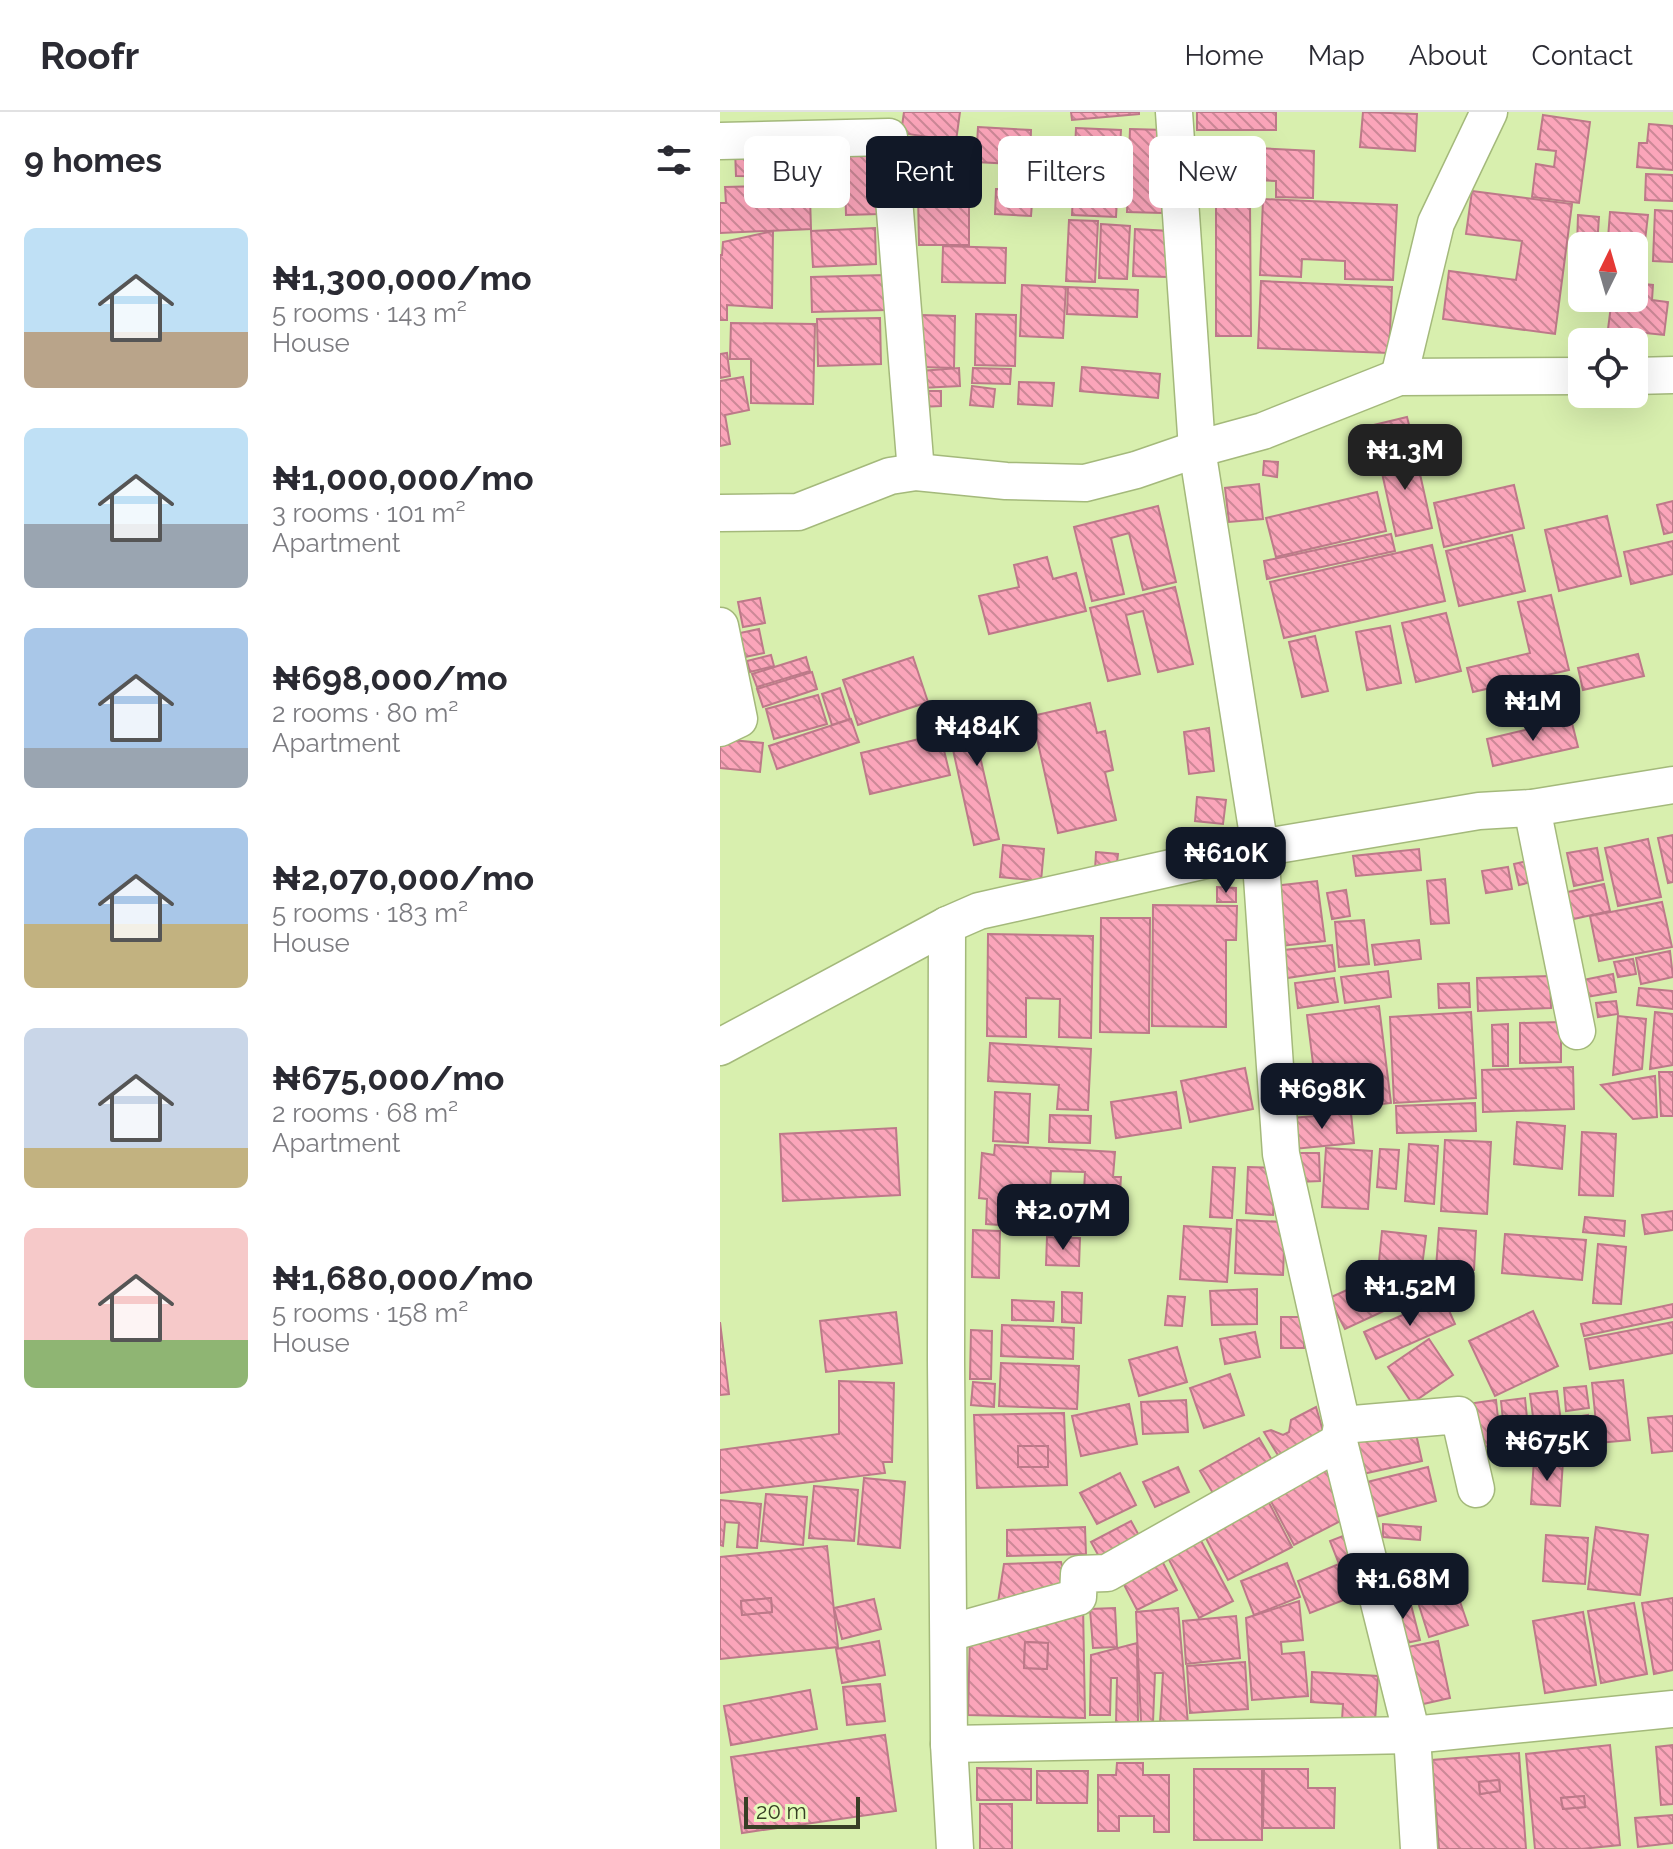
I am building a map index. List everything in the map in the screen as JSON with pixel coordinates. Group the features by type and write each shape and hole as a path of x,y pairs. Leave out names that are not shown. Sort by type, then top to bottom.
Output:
{"street":[{"path":"1174,112 1197,449 1260,848 1281,1154 1340,1433 1412,1735 1419,1849"},
{"path":"1399,377 1436,223 1489,112"},
{"path":"720,141 889,137 916,472"},
{"path":"1648,376 1673,375"},
{"path":"720,513 798,512 890,476 916,472 1006,481 1085,483 1263,431 1399,377 1568,376"},
{"path":"720,626 739,719 720,728"},
{"path":"720,1047 947,925 979,911 1260,848 1479,811 1532,808 1673,785"},
{"path":"1532,808 1577,1031"},
{"path":"947,925 949,1744 955,1849"},
{"path":"949,1633 1078,1597 1079,1574 1107,1573 1340,1433 1459,1415 1476,1489"},
{"path":"949,1744 1412,1735 1673,1709"}],"building":[{"path":"904,112 960,112 957,136 901,133"},
{"path":"1071,112 1139,112 1139,114 1072,120"},
{"path":"1197,112 1276,112 1276,130 1197,130"},
{"path":"1363,112 1417,114 1415,151 1360,147"},
{"path":"1543,115 1590,122 1579,203 1532,197 1536,164 1554,167 1556,151 1538,149"},
{"path":"1649,124 1673,126 1673,170 1637,167 1639,143 1647,143"},
{"path":"978,127 1031,130 1031,136 998,136 998,163 982,162 982,136 977,136"},
{"path":"1076,128 1121,130 1121,136 1076,136"},
{"path":"1130,129 1165,130 1165,136 1149,136 1149,208 1162,208 1162,213 1127,212 1127,208 1133,208 1133,136 1130,136"},
{"path":"866,146 866,208 879,208 879,214 846,215 846,208 850,208 850,147"},
{"path":"1266,148 1314,151 1313,198 1276,197 1276,181 1266,180"},
{"path":"735,150 744,150 744,176 736,176"},
{"path":"1646,174 1673,175 1673,201 1645,200"},
{"path":"725,187 744,187 744,208 810,208 811,229 720,233 720,203 726,203"},
{"path":"996,189 998,208 1032,208 1031,216 995,214"},
{"path":"1472,191 1572,204 1555,334 1443,319 1449,271 1516,280 1522,241 1466,234"},
{"path":"1266,199 1397,205 1393,280 1345,279 1345,261 1302,259 1301,277 1260,275 1263,208 1266,208"},
{"path":"918,208 969,208 969,245 919,245"},
{"path":"1072,208 1117,208 1116,217 1072,215"},
{"path":"1216,208 1250,208 1251,336 1216,336"},
{"path":"1655,210 1673,211 1673,262 1653,261"},
{"path":"1610,212 1648,215 1646,232 1608,232"},
{"path":"1578,215 1599,217 1598,232 1577,232"},
{"path":"1069,220 1098,221 1095,282 1066,281"},
{"path":"1101,224 1130,226 1127,279 1099,278"},
{"path":"875,228 876,264 813,267 811,231"},
{"path":"1135,229 1170,231 1168,277 1133,276"},
{"path":"773,231 772,308 727,305 727,320 720,320 720,255 723,242"},
{"path":"943,246 1006,248 1005,283 942,282"},
{"path":"884,275 886,310 812,312 811,277"},
{"path":"1261,281 1392,287 1389,353 1258,348"},
{"path":"1648,284 1653,285 1652,300 1668,302 1664,335 1648,333 1648,328 1608,328 1610,312 1648,312"},
{"path":"1022,285 1066,287 1063,338 1020,336"},
{"path":"1068,287 1138,290 1137,317 1067,314"},
{"path":"976,314 1016,315 1015,366 975,365"},
{"path":"921,315 955,316 954,368 920,367"},
{"path":"880,318 881,364 818,366 817,319"},
{"path":"731,323 815,324 813,404 751,403 751,359 730,359"},
{"path":"727,353 730,376 720,378 720,354"},
{"path":"1082,367 1160,374 1158,398 1080,391"},
{"path":"959,368 960,386 921,388 920,371"},
{"path":"973,368 1011,369 1010,384 972,383"},
{"path":"743,377 749,410 725,415 730,444 720,446 720,381"},
{"path":"1019,382 1054,383 1052,406 1018,404"},
{"path":"972,386 995,389 993,407 970,405"},
{"path":"920,391 941,391 941,406 920,407"},
{"path":"1407,417 1414,444 1368,455 1361,428"},
{"path":"1414,447 1432,528 1396,536 1378,455"},
{"path":"1264,461 1278,462 1277,477 1263,475"},
{"path":"1259,484 1263,519 1229,522 1225,488"},
{"path":"1514,485 1524,528 1444,547 1434,503"},
{"path":"1377,492 1386,531 1276,557 1266,518"},
{"path":"1673,501 1673,532 1664,534 1657,505"},
{"path":"1158,506 1176,582 1143,590 1129,533 1111,538 1124,594 1092,601 1074,527"},
{"path":"1607,516 1621,576 1559,591 1545,530"},
{"path":"1391,534 1395,551 1267,579 1264,561"},
{"path":"1512,535 1525,591 1459,606 1446,551"},
{"path":"1673,541 1673,574 1631,584 1624,552"},
{"path":"1432,545 1445,601 1284,638 1270,582"},
{"path":"1047,557 1053,579 1076,573 1086,611 989,634 979,596 1019,587 1014,565"},
{"path":"1175,587 1193,664 1158,672 1143,611 1126,615 1140,674 1108,681 1090,608"},
{"path":"1551,595 1569,670 1473,692 1467,668 1530,653 1518,602"},
{"path":"760,598 765,623 743,627 738,602"},
{"path":"1446,613 1461,671 1416,682 1402,623"},
{"path":"1390,626 1401,683 1367,690 1356,632"},
{"path":"759,629 764,653 745,657 740,633"},
{"path":"1315,636 1328,691 1302,697 1289,642"},
{"path":"1638,654 1644,676 1583,690 1578,668"},
{"path":"771,655 774,666 750,672 747,661"},
{"path":"806,657 810,671 757,687 752,674"},
{"path":"913,657 928,702 858,725 843,680"},
{"path":"812,672 817,689 763,707 757,689"},
{"path":"840,688 850,719 832,725 822,694"},
{"path":"818,695 827,724 774,739 766,709"},
{"path":"1020,702 1023,716 973,726 999,839 974,845 946,718"},
{"path":"1090,703 1097,733 1105,731 1113,770 1105,772 1116,820 1058,833 1032,716"},
{"path":"851,719 859,742 777,769 769,746"},
{"path":"1571,719 1578,747 1493,766 1487,739"},
{"path":"1209,728 1214,771 1189,774 1184,732"},
{"path":"940,734 950,775 870,794 861,753"},
{"path":"720,739 763,743 760,772 720,768"},
{"path":"1197,797 1226,800 1223,824 1195,821"},
{"path":"1673,835 1673,882 1668,883 1658,838"},
{"path":"1648,839 1661,897 1618,906 1605,848"},
{"path":"1003,845 1044,849 1041,881 1000,877"},
{"path":"1597,848 1603,880 1574,886 1567,853"},
{"path":"1419,849 1421,870 1356,876 1353,856"},
{"path":"1096,852 1118,854 1116,871 1095,870"},
{"path":"1531,860 1536,881 1519,885 1514,864"},
{"path":"1508,867 1512,889 1486,893 1482,871"},
{"path":"1445,879 1449,923 1431,924 1427,881"},
{"path":"1317,881 1325,941 1281,946 1274,886"},
{"path":"1604,884 1610,911 1569,920 1563,893"},
{"path":"1217,887 1236,888 1236,902 1217,902"},
{"path":"1346,890 1350,916 1332,919 1327,893"},
{"path":"1662,902 1672,947 1599,961 1590,916"},
{"path":"1153,905 1237,906 1236,940 1226,940 1226,1027 1152,1026"},
{"path":"1101,918 1150,918 1149,1033 1100,1032"},
{"path":"1364,920 1369,964 1339,967 1335,922"},
{"path":"988,934 1093,936 1091,1038 1059,1037 1060,999 1026,998 1026,1037 987,1036"},
{"path":"1419,940 1421,959 1375,965 1372,945"},
{"path":"1332,945 1335,971 1287,978 1284,950"},
{"path":"1670,951 1673,977 1641,984 1636,958"},
{"path":"1633,959 1636,974 1618,977 1614,962"},
{"path":"1388,971 1391,997 1345,1003 1341,977"},
{"path":"1613,974 1616,992 1586,997 1583,980"},
{"path":"1550,976 1551,1008 1478,1011 1477,978"},
{"path":"1334,978 1338,1002 1298,1008 1295,983"},
{"path":"1469,983 1470,1007 1439,1008 1438,984"},
{"path":"1639,988 1673,991 1673,1009 1637,1005"},
{"path":"1616,1001 1618,1014 1598,1017 1596,1003"},
{"path":"1379,1006 1391,1103 1319,1112 1307,1015"},
{"path":"1471,1012 1476,1098 1394,1103 1390,1017"},
{"path":"1655,1012 1673,1014 1673,1065 1650,1069"},
{"path":"1618,1016 1646,1019 1642,1069 1613,1075"},
{"path":"1561,1022 1561,1062 1520,1063 1520,1023"},
{"path":"1508,1024 1508,1066 1493,1066 1492,1025"},
{"path":"990,1043 1091,1049 1088,1110 1057,1109 1059,1085 988,1081"},
{"path":"1573,1067 1574,1109 1483,1112 1482,1070"},
{"path":"1245,1068 1253,1109 1190,1122 1181,1081"},
{"path":"1659,1072 1673,1072 1673,1116 1661,1116"},
{"path":"1655,1076 1657,1117 1633,1119 1601,1085"},
{"path":"995,1092 1030,1094 1028,1143 993,1141"},
{"path":"1176,1092 1181,1128 1116,1138 1111,1102"},
{"path":"1475,1103 1476,1131 1397,1133 1396,1106"},
{"path":"1351,1113 1354,1143 1294,1149 1291,1118"},
{"path":"1050,1115 1091,1116 1090,1143 1049,1142"},
{"path":"1517,1122 1565,1126 1562,1169 1514,1164"},
{"path":"896,1128 900,1195 783,1201 780,1134"},
{"path":"1582,1132 1616,1134 1613,1196 1579,1195"},
{"path":"1445,1140 1491,1142 1487,1214 1441,1211"},
{"path":"1409,1144 1438,1146 1434,1204 1405,1201"},
{"path":"995,1145 1115,1152 1113,1177 1121,1177 1119,1207 1112,1207 1111,1232 1082,1230 1085,1172 1051,1171 1049,1203 1059,1203 1058,1229 986,1224 987,1199 979,1198 982,1153 994,1155"},
{"path":"1326,1148 1372,1151 1368,1209 1322,1207"},
{"path":"1380,1149 1399,1150 1396,1189 1377,1187"},
{"path":"1297,1153 1319,1153 1320,1181 1298,1182"},
{"path":"1213,1167 1235,1168 1232,1218 1210,1217"},
{"path":"1248,1167 1276,1168 1273,1215 1246,1213"},
{"path":"1673,1211 1673,1230 1645,1234 1642,1215"},
{"path":"1585,1217 1625,1221 1624,1236 1583,1232"},
{"path":"1237,1220 1285,1222 1283,1275 1235,1273"},
{"path":"1184,1226 1231,1229 1227,1282 1180,1279"},
{"path":"1439,1228 1476,1231 1474,1270 1436,1268"},
{"path":"973,1230 1000,1231 999,1278 972,1277"},
{"path":"1382,1231 1426,1236 1422,1266 1379,1261"},
{"path":"1505,1234 1586,1240 1582,1280 1502,1273"},
{"path":"1047,1237 1080,1238 1079,1266 1046,1265"},
{"path":"1598,1244 1626,1247 1621,1304 1593,1303"},
{"path":"1385,1273 1399,1304 1345,1329 1329,1298"},
{"path":"1257,1289 1257,1324 1212,1325 1210,1291"},
{"path":"1062,1292 1082,1293 1081,1323 1062,1322"},
{"path":"1168,1296 1185,1297 1182,1326 1165,1325"},
{"path":"1443,1297 1455,1324 1376,1359 1364,1332"},
{"path":"1012,1300 1054,1302 1053,1321 1012,1320"},
{"path":"1673,1304 1673,1317 1584,1336 1581,1324"},
{"path":"1533,1311 1558,1366 1495,1396 1469,1341"},
{"path":"896,1312 902,1363 826,1372 820,1321"},
{"path":"1281,1317 1304,1317 1304,1348 1281,1348"},
{"path":"720,1322 729,1394 720,1395"},
{"path":"1673,1322 1673,1353 1590,1369 1585,1339"},
{"path":"1002,1325 1074,1328 1073,1359 1001,1356"},
{"path":"971,1330 992,1331 991,1379 970,1379"},
{"path":"1255,1332 1260,1357 1225,1364 1220,1339"},
{"path":"1429,1339 1453,1375 1412,1403 1388,1367"},
{"path":"1177,1347 1187,1382 1139,1396 1129,1360"},
{"path":"1001,1363 1079,1366 1077,1409 999,1406"},
{"path":"1230,1374 1244,1415 1204,1428 1190,1388"},
{"path":"1623,1380 1630,1440 1598,1443 1592,1383"},
{"path":"839,1381 894,1383 892,1462 883,1462 885,1473 720,1493 720,1450 839,1434"},
{"path":"973,1382 995,1384 994,1407 971,1405"},
{"path":"1586,1386 1589,1408 1566,1411 1564,1388"},
{"path":"1557,1391 1562,1429 1535,1432 1530,1394"},
{"path":"1525,1398 1528,1428 1504,1430 1501,1401"},
{"path":"1186,1400 1188,1432 1143,1434 1141,1402"},
{"path":"1496,1400 1501,1445 1472,1448 1467,1404"},
{"path":"1129,1404 1137,1444 1081,1456 1072,1416"},
{"path":"1316,1407 1325,1438 1282,1462 1264,1432 1271,1430 1283,1435 1289,1432 1291,1420"},
{"path":"1064,1413 1067,1485 977,1488 974,1415","holes":["1018,1446 1048,1446 1048,1467 1018,1467"]},
{"path":"1588,1415 1593,1456 1574,1458 1569,1418"},
{"path":"1673,1416 1673,1451 1652,1453 1648,1418"},
{"path":"1414,1425 1422,1461 1358,1475 1351,1439"},
{"path":"1562,1435 1564,1452 1511,1458 1509,1440"},
{"path":"1259,1438 1273,1462 1214,1495 1200,1471"},
{"path":"1018,1446 1048,1446 1048,1467 1018,1467"},
{"path":"1534,1460 1563,1461 1560,1506 1531,1504"},
{"path":"1328,1463 1354,1514 1294,1545 1267,1494"},
{"path":"1178,1467 1189,1492 1155,1507 1143,1482"},
{"path":"1428,1467 1436,1501 1372,1518 1363,1483"},
{"path":"1120,1473 1136,1505 1097,1524 1080,1493"},
{"path":"864,1478 905,1482 900,1548 858,1544"},
{"path":"814,1486 858,1490 854,1541 809,1538"},
{"path":"766,1494 807,1497 803,1545 761,1541"},
{"path":"1266,1497 1292,1547 1228,1580 1201,1529"},
{"path":"720,1500 761,1504 757,1548 737,1547 739,1523 725,1522 723,1546 720,1545"},
{"path":"1131,1521 1142,1541 1102,1562 1091,1542"},
{"path":"1383,1524 1421,1527 1420,1540 1383,1537"},
{"path":"1085,1527 1086,1554 1007,1556 1007,1530"},
{"path":"1596,1527 1648,1535 1640,1595 1588,1589"},
{"path":"1348,1534 1370,1590 1310,1613 1298,1581 1339,1564 1330,1541"},
{"path":"1546,1535 1588,1538 1585,1584 1543,1581"},
{"path":"1199,1537 1233,1601 1199,1618 1166,1554"},
{"path":"827,1546 838,1647 720,1659 720,1557","holes":["771,1598 772,1612 742,1615 741,1601"]},
{"path":"1160,1557 1177,1590 1137,1610 1120,1577"},
{"path":"1383,1559 1424,1562 1423,1585 1381,1582"},
{"path":"1061,1562 1070,1595 996,1615 1004,1564"},
{"path":"1287,1563 1300,1597 1254,1615 1241,1581"},
{"path":"1454,1584 1468,1625 1429,1637 1416,1596"},
{"path":"1409,1597 1420,1640 1397,1645 1386,1603"},
{"path":"771,1598 772,1612 742,1615 741,1601"},
{"path":"1673,1598 1673,1670 1654,1674 1642,1603"},
{"path":"874,1599 881,1629 842,1639 834,1608"},
{"path":"1299,1601 1303,1640 1281,1642 1282,1654 1304,1652 1308,1696 1252,1700 1246,1618"},
{"path":"1634,1603 1647,1674 1601,1683 1588,1611"},
{"path":"1083,1604 1085,1718 968,1715 970,1632","holes":["1025,1642 1048,1643 1047,1669 1024,1668"]},
{"path":"1115,1608 1117,1647 1093,1648 1090,1609"},
{"path":"1178,1608 1188,1724 1160,1723 1163,1673 1155,1673 1153,1722 1141,1722 1136,1612"},
{"path":"1583,1612 1596,1685 1545,1693 1533,1621"},
{"path":"1236,1616 1240,1658 1186,1664 1183,1621"},
{"path":"879,1641 885,1675 842,1683 836,1649"},
{"path":"1438,1641 1450,1698 1410,1707 1398,1649"},
{"path":"1025,1642 1048,1643 1047,1669 1024,1668"},
{"path":"1137,1643 1138,1723 1116,1723 1117,1678 1111,1678 1110,1715 1090,1715 1091,1655"},
{"path":"1245,1662 1248,1709 1190,1713 1187,1666"},
{"path":"1312,1672 1378,1676 1375,1722 1342,1720 1343,1704 1311,1702"},
{"path":"880,1684 885,1721 847,1725 843,1687"},
{"path":"810,1690 817,1729 731,1745 724,1706"},
{"path":"885,1735 896,1811 742,1833 731,1757"},
{"path":"1610,1745 1620,1845 1535,1849 1526,1754","holes":["1584,1796 1585,1807 1563,1809 1561,1798"]},
{"path":"1673,1745 1673,1804 1661,1805 1656,1747"},
{"path":"1519,1753 1526,1849 1439,1849 1432,1760","holes":["1499,1780 1500,1791 1480,1794 1479,1782"]},
{"path":"1117,1763 1143,1763 1143,1775 1169,1775 1169,1832 1154,1832 1154,1816 1119,1816 1119,1831 1098,1831 1098,1775 1116,1775"},
{"path":"977,1768 1031,1769 1031,1800 977,1800"},
{"path":"1194,1769 1262,1769 1262,1840 1194,1840"},
{"path":"1264,1769 1308,1769 1308,1788 1335,1788 1334,1828 1263,1828"},
{"path":"1037,1771 1088,1771 1087,1803 1037,1803"},
{"path":"1499,1780 1500,1791 1480,1794 1479,1782"},
{"path":"1584,1796 1585,1807 1563,1809 1561,1798"},
{"path":"980,1804 1012,1804 1012,1849 980,1849"},
{"path":"1673,1815 1673,1843 1638,1847 1635,1818"}]}
